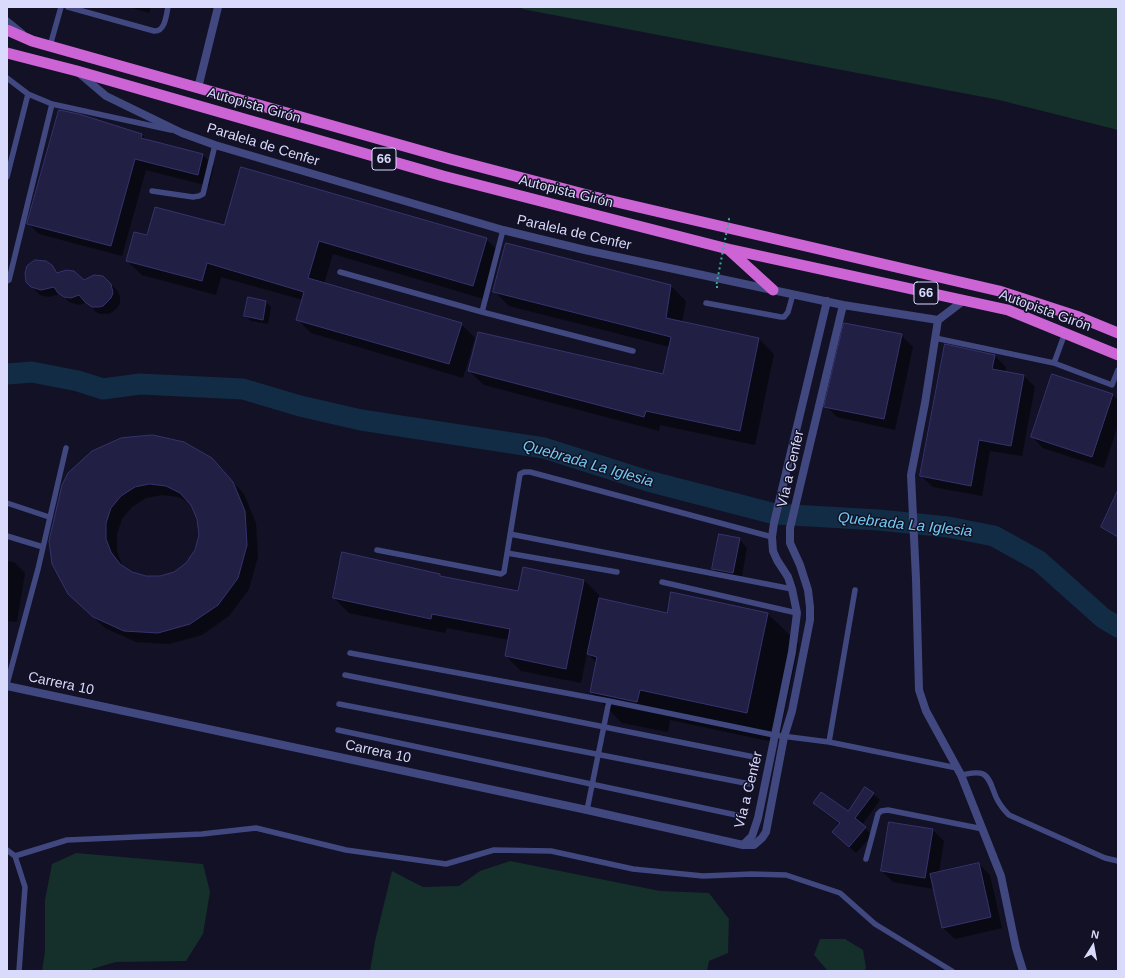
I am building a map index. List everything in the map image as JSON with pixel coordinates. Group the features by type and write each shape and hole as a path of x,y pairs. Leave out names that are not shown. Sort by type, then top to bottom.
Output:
{"highway":[{"name":"Autopista Girón","path":"7,30 32,41 450,160 595,197 999,291 1079,317 1118,332"},
{"name":"Autopista Girón","path":"7,53 77,71 443,176 728,249 1008,310 1118,355"},
{"path":"728,249 773,290"}],"street":[{"path":"198,88 218,7"},
{"name":"Paralela de Cenfer","path":"77,71 106,96 182,133 215,145 503,230 585,250 843,305 938,320"},
{"name":"Vía a Cenfer","path":"742,845 752,836 755,829 792,652 797,613 788,577 776,560 773,551 772,537 774,523 827,301"},
{"path":"963,301 938,320 925,403 911,475 919,690 926,711 959,771 1001,876 1023,971"},
{"name":"Vía a Cenfer","path":"742,845 754,845 766,832 784,737 792,711 810,620 808,590 800,565 790,544 790,528 843,305"},
{"name":"Carrera 10","path":"7,685 587,810 742,845"}],"lane":[{"path":"50,46 61,7"},
{"path":"68,7 154,31 159,31 162,29 168,7"},
{"path":"7,20 32,41"},
{"name":"Paralela de Cenfer","path":"7,78 28,94 52,104 182,133"},
{"path":"7,177 28,94"},
{"path":"7,281 9,280 52,104"},
{"path":"152,191 193,196 203,194 215,145"},
{"path":"482,312 503,230"},
{"path":"340,272 482,312 633,351"},
{"path":"706,303 784,317 788,312 793,294"},
{"path":"1054,362 1064,333"},
{"path":"935,338 1054,362 1112,385 1118,370"},
{"path":"7,685 43,547 66,448"},
{"path":"377,550 497,574 504,572 520,474 524,472 530,472 772,537"},
{"path":"7,503 49,517"},
{"path":"510,534 792,589"},
{"path":"7,536 43,547"},
{"path":"507,552 617,572"},
{"path":"662,582 797,613"},
{"path":"829,742 855,590"},
{"path":"350,653 609,701 784,737 829,742 959,771 983,774 987,777 997,800 1009,815 1105,858 1118,860"},
{"path":"345,675 754,757"},
{"path":"587,810 609,701"},
{"path":"339,704 598,753 750,784"},
{"path":"338,730 741,816"},
{"path":"866,859 878,814 881,810 888,810 982,829"},
{"path":"15,856 68,840 202,834 256,828 346,850 446,864 494,850 551,850 634,869 703,876 752,874 786,875 840,893 876,924 952,971"},
{"path":"7,850 15,856 25,887 19,971"}],"path":[{"path":"718,287 716,287 729,219 726,218"}],"green space":[{"path":"522,7 1118,7 1118,130 999,100 522,9"},
{"path":"76,853 203,864 210,892 203,934 186,961 116,962 92,969 92,971 42,971 45,951 45,900 52,864"},
{"path":"510,861 660,891 709,893 729,919 728,953 709,961 707,971 370,971 375,941 392,871 423,887 459,886 480,871"},
{"path":"820,939 845,939 863,950 866,968 864,971 822,971 827,970 814,955"}],"building":[{"path":"59,110 79,114 142,134 141,138 203,154 198,175 135,159 111,246 27,224"},
{"path":"241,167 487,238 473,286 319,241 308,278 462,323 449,364 296,320 304,292 207,263 202,281 126,261 134,232 147,235 155,207 224,225"},
{"path":"506,243 671,285 666,318 759,338 740,431 646,411 644,417 468,371 478,332 663,374 671,337 493,292"},
{"path":"35,260 46,261 52,265 57,273 66,270 74,271 84,280 94,275 103,276 111,284 113,293 111,298 103,306 92,307 79,295 71,298 64,297 58,293 54,287 41,290 31,287 26,282 25,273 27,266"},
{"path":"248,297 266,301 263,320 244,316"},
{"path":"844,323 902,334 884,419 824,407"},
{"path":"945,344 995,355 992,369 1024,375 1011,446 979,440 971,486 920,476"},
{"path":"1052,374 1113,394 1092,457 1031,437"},
{"path":"153,435 184,442 212,458 233,482 245,511 247,545 238,578 218,605 190,624 158,633 124,631 93,617 68,594 52,564 49,541 62,485 68,473 92,451 121,438","holes":["150,484 166,486 180,493 191,505 197,519 199,535 195,550 186,563 174,572 160,576 146,576 132,572 120,564 111,552 106,539 106,523 111,508 121,496 135,487"]},
{"path":"1118,490 1118,537 1101,527"},
{"path":"719,534 740,538 733,573 712,569"},
{"path":"342,552 440,574 440,576 518,591 523,567 584,580 566,669 505,656 510,629 432,614 431,619 333,598"},
{"path":"671,592 768,613 747,713 640,690 637,702 590,692 597,657 587,654 599,598 667,613"},
{"path":"865,787 874,793 855,818 866,827 849,847 832,832 840,823 813,803 821,792 848,811"},
{"path":"889,822 933,829 925,878 881,871"},
{"path":"979,863 991,917 942,928 930,874"}],"waterway":[{"name":"Quebrada La Iglesia","path":"7,374 32,372 78,381 103,389 140,384 243,389 300,406 361,420 544,448 648,481 775,514 879,520 948,527 994,536 1039,561 1103,618 1118,627"}]}
